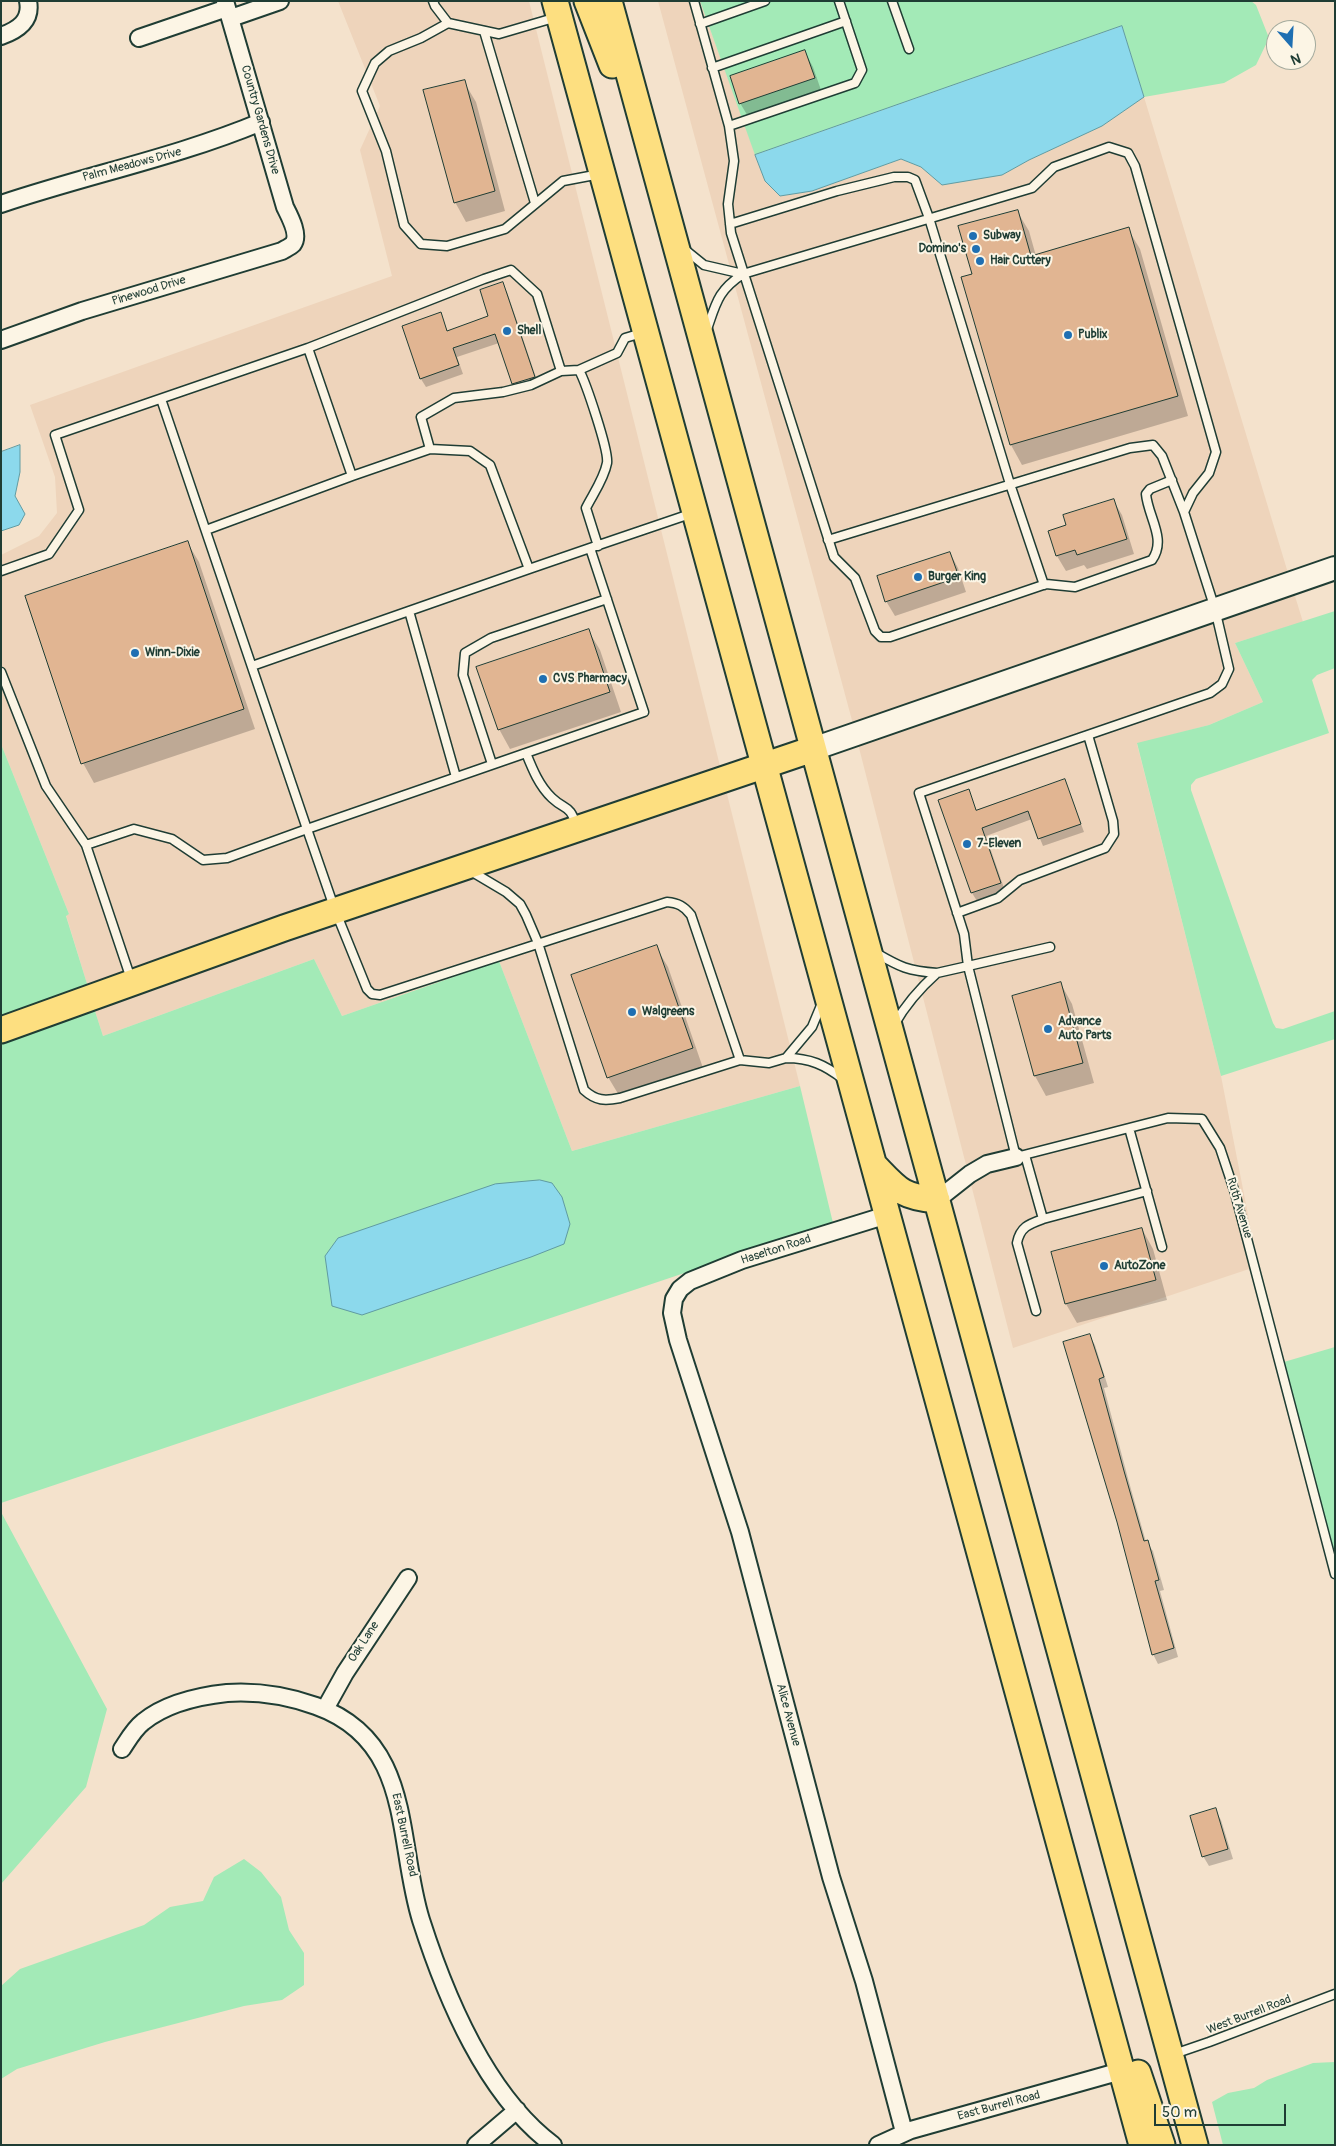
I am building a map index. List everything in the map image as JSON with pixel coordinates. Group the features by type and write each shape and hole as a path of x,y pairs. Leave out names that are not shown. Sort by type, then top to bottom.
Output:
{"main road":[{"path":"587,1 662,196"},
{"path":"608,1 1195,2145"},
{"path":"557,9 1142,2145"},
{"path":"1,1030 335,910 764,766 1335,568"},
{"path":"873,1164 900,1192 916,1198 937,1200"},
{"path":"1087,1946 1109,1979 1162,2145"}],"street":[{"path":"1,36 10,33 26,21 29,12 28,1"},
{"path":"138,38 228,9 280,1"},
{"name":"Country Gardens Drive","path":"228,9 285,207 293,227 294,240"},
{"name":"Palm Meadows Drive","path":"1,204 104,172 184,151 261,122"},
{"name":"Pinewood Drive","path":"1,340 82,312 282,251 292,244 294,240"},
{"name":"Ruth Avenue","path":"937,1200 970,1174 987,1164 1021,1156"},
{"name":"Haselton Road","path":"674,1299 680,1289 690,1281 742,1260 887,1215"},
{"name":"Alice Avenue","path":"674,1299 672,1313 678,1340 740,1532 831,1877 864,1982 904,2132"},
{"name":"Oak Lane","path":"326,1709 344,1673 408,1578"},
{"name":"East Burrell Road","path":"122,1749 142,1723 152,1716 185,1702 209,1695 233,1693 269,1694 297,1699 326,1709 352,1724 369,1740 382,1759 395,1792 404,1827 421,1919 453,2006 483,2061 517,2110 553,2145"},
{"name":"East Burrell Road","path":"878,2145 904,2132 1121,2071"},
{"path":"476,2145 517,2110"}],"lane":[{"path":"433,1 448,23"},
{"path":"694,1 728,126 734,161 728,204 730,233 834,557 855,578 875,631 881,636 890,637 1044,585 1075,587 1152,560 1158,552 1157,533 1147,505 1146,494 1150,489 1172,480"},
{"path":"700,24 765,1"},
{"path":"728,126 855,83 862,70 839,1"},
{"path":"892,1 909,49"},
{"path":"557,9 499,34 448,23 421,38 389,51 375,63 362,91 386,150 404,225 421,244 447,246 505,228 563,181 602,174"},
{"path":"712,68 846,21"},
{"path":"484,30 535,203"},
{"path":"702,343 713,307 728,284 743,274 1032,188 1054,167 1109,147 1128,153 1135,166 1216,452 1209,473 1193,493 1184,512"},
{"path":"730,224 838,191 894,177 908,177 914,180 929,218 1010,484 1044,585"},
{"path":"674,240 704,265 743,274"},
{"path":"1,571 49,554 80,510 55,435 308,348 484,279 511,270 537,294 561,371"},
{"path":"430,448 421,416 454,398 503,392 531,385 561,371 579,370 617,353 625,338 645,332"},
{"path":"308,348 352,476"},
{"path":"86,844 134,829 172,839 203,860 227,858 644,712 607,599 586,508 602,478 608,461 588,388 579,370"},
{"path":"161,398 335,910 368,989 372,994 380,995 667,902 681,905 691,915 740,1060"},
{"path":"828,540 1130,448 1153,445 1162,456 1172,480 1215,609 1229,669 1222,684 1210,693 920,793 964,934 968,966 1021,1156 1043,1219"},
{"path":"206,530 430,448 470,451 490,465 529,569"},
{"path":"252,666 695,512"},
{"path":"492,764 463,676 465,653 491,638 607,599"},
{"path":"409,611 456,777"},
{"path":"1,672 46,786 86,844 132,982"},
{"path":"957,913 998,898 1020,880 1105,848 1114,834 1113,821 1088,735"},
{"path":"526,753 535,776 552,798 572,812 578,828"},
{"path":"463,867 506,892 520,904 538,943 584,1090 593,1098 604,1101 620,1098 740,1060 768,1063 786,1058 801,1058 822,1064 851,1085"},
{"path":"868,948 903,969 914,972 937,973 1050,947"},
{"path":"891,1031 917,990 937,973"},
{"path":"786,1058 812,1027 826,992"},
{"name":"Ruth Avenue","path":"1021,1156 1168,1118 1202,1119 1220,1148 1236,1194 1335,1574"},
{"path":"1129,1128 1162,1247"},
{"path":"1036,1311 1017,1243 1019,1232 1026,1225 1043,1219 1147,1191"},
{"name":"West Burrell Road","path":"1170,2055 1335,1994"}],"shaded area":[{"path":"338,1 529,1 721,770 88,987 66,915 69,914 1,744 1,555 39,536 57,513 55,477 30,405 392,276 360,150 380,106"},
{"path":"658,1 700,1 765,181 780,196 812,191 901,159 921,167 942,185 1002,175 1029,160 1102,126 1144,97 1288,573 853,724"},
{"path":"1294,593 1303,622 1235,643 1263,702 1209,725 1137,744 1221,1076 1258,1266 1013,1348 858,744"},
{"path":"726,790 800,1086 572,1151 499,961 342,1016 314,959 103,1036 94,1008 287,938"}],"green space":[{"path":"700,1 1251,1 1256,5 1266,30 1266,44 1256,65 1224,83 1144,97 1122,26 755,155"},
{"path":"1335,611 1335,668 1317,675 1312,680 1329,733 1196,779 1191,785 1191,790 1273,1023 1276,1028 1283,1029 1335,1011 1335,1039 1221,1076 1137,743 1209,725 1263,702 1235,643"},
{"path":"1,744 69,914 66,916 88,987 1,1019"},
{"path":"314,959 342,1016 499,961 572,1151 800,1086 833,1223 1,1503 1,1041 94,1008 103,1036","holes":["495,1184 419,1295 362,1314"]},
{"path":"1335,1347 1335,1582 1277,1364"},
{"path":"1,1512 107,1709 86,1787 1,1884"},
{"path":"244,1859 261,1872 281,1897 289,1930 304,1953 304,1985 282,2000 244,2006 105,2042 17,2069 1,2079 1,1986 20,1969 144,1925 170,1907 203,1901 214,1877"},
{"path":"1335,2062 1335,2145 1223,2145 1212,2102 1228,2093 1254,2088 1267,2080 1313,2063"}],"water":[{"path":"1122,26 1144,97 1102,126 1029,160 1002,175 942,185 921,167 901,159 812,191 780,196 765,181 755,155"},
{"path":"20,445 20,472 15,496 25,514 19,525 1,531 1,452"},
{"path":"540,1180 552,1183 562,1197 570,1224 564,1244 362,1315 332,1306 325,1256 338,1238 495,1184"}],"building":[{"path":"805,50 815,78 739,104 730,76"},
{"path":"465,80 495,191 454,203 423,90"},
{"path":"1018,210 1031,256 1129,227 1178,396 1010,445 961,277 972,274 958,226"},
{"path":"503,282 535,377 512,384 495,334 453,348 459,365 420,379 402,326 441,312 447,331 488,316 480,290"},
{"path":"1114,499 1127,539 1077,555 1075,550 1056,556 1048,531 1066,525 1063,515"},
{"name":"Winn-Dixie","path":"188,541 244,709 81,764 25,596"},
{"name":"Burger King","path":"950,552 959,577 885,602 877,576"},
{"name":"CVS Pharmacy","path":"589,629 610,692 498,730 476,667"},
{"path":"1065,779 1081,824 1038,839 1028,811 982,828 1001,883 971,893 938,800 969,789 976,810"},
{"name":"Walgreens","path":"657,945 693,1048 607,1078 571,975"},
{"name":"Advance Auto Parts","path":"1061,982 1083,1063 1034,1076 1012,996"},
{"name":"AutoZone","path":"1142,1228 1156,1280 1065,1304 1051,1252"},
{"path":"1090,1334 1104,1377 1099,1379 1124,1471 1144,1541 1148,1540 1159,1580 1155,1581 1174,1648 1152,1655 1117,1522 1063,1342"},
{"path":"1216,1808 1228,1849 1202,1857 1190,1816"}],"place":[{"name":"Subway","path":"973,236"},
{"name":"Domino's","path":"976,249"},
{"name":"Hair Cuttery","path":"980,261"},
{"name":"Shell","path":"507,331"},
{"name":"Publix","path":"1068,335"},
{"name":"Burger King","path":"918,577"},
{"name":"Winn-Dixie","path":"135,653"},
{"name":"CVS Pharmacy","path":"543,679"},
{"name":"7-Eleven","path":"967,844"},
{"name":"Walgreens","path":"632,1012"},
{"name":"Advance Auto Parts","path":"1048,1029"},
{"name":"AutoZone","path":"1104,1266"}]}
